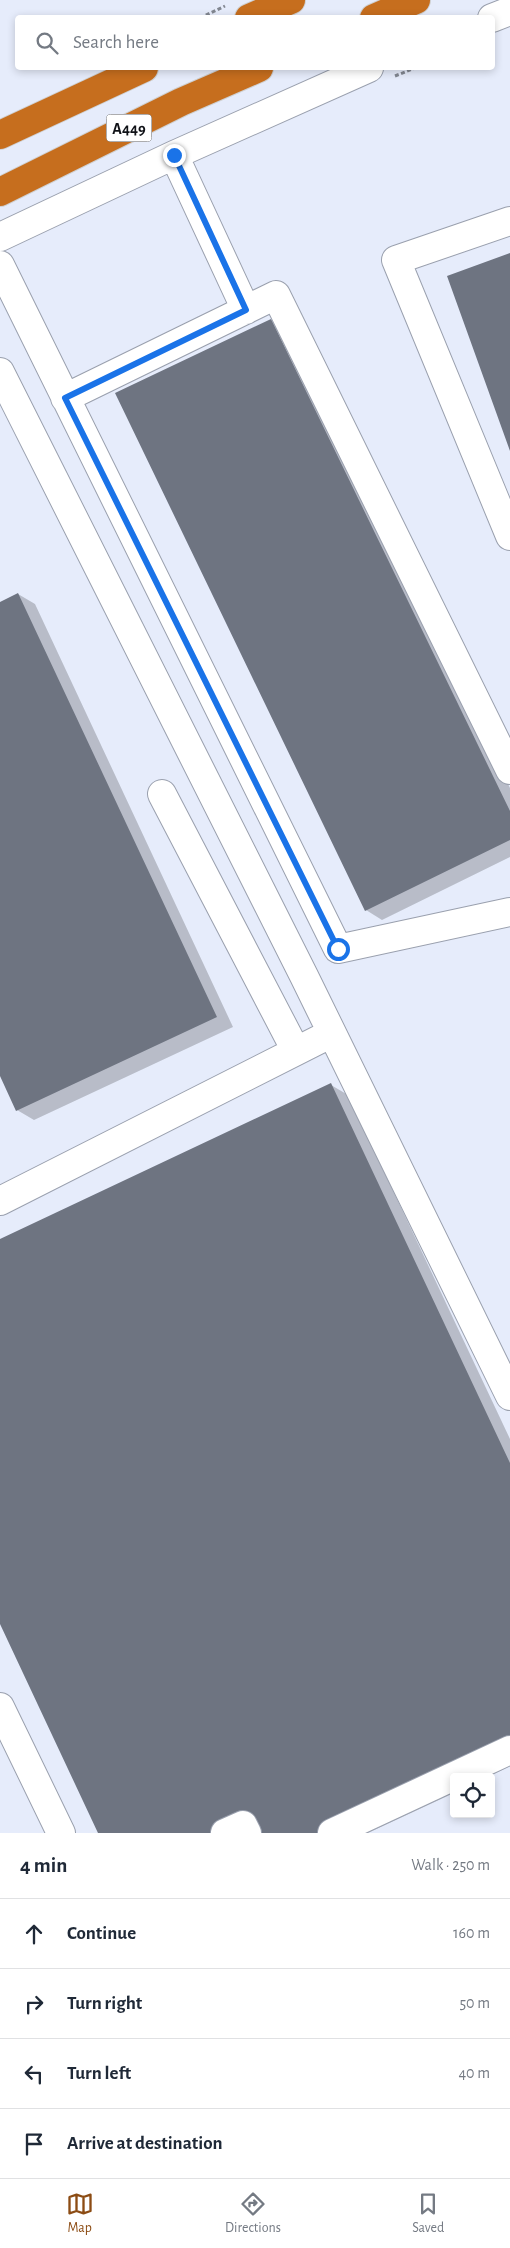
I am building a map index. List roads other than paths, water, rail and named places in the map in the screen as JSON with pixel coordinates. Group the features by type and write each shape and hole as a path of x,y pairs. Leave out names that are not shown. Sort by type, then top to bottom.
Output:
{"highway":[{"path":"240,10 291,0"},
{"path":"381,15 416,0"},
{"path":"5,127 139,70"},
{"name":"A449","path":"0,192 181,102 254,70"}],"street":[{"path":"495,17 510,11"},
{"path":"0,237 174,155 365,70"},
{"path":"174,155 246,310"},
{"path":"510,221 396,260 510,536"},
{"path":"0,266 338,949 510,912"},
{"path":"65,398 276,296 510,770"},
{"path":"0,372 332,1033 510,1396"},
{"path":"162,794 296,1051"},
{"path":"0,1200 332,1033"},
{"path":"0,1707 61,1833"},
{"path":"332,1833 510,1750"},
{"path":"225,1833 243,1824 247,1833"}]}
